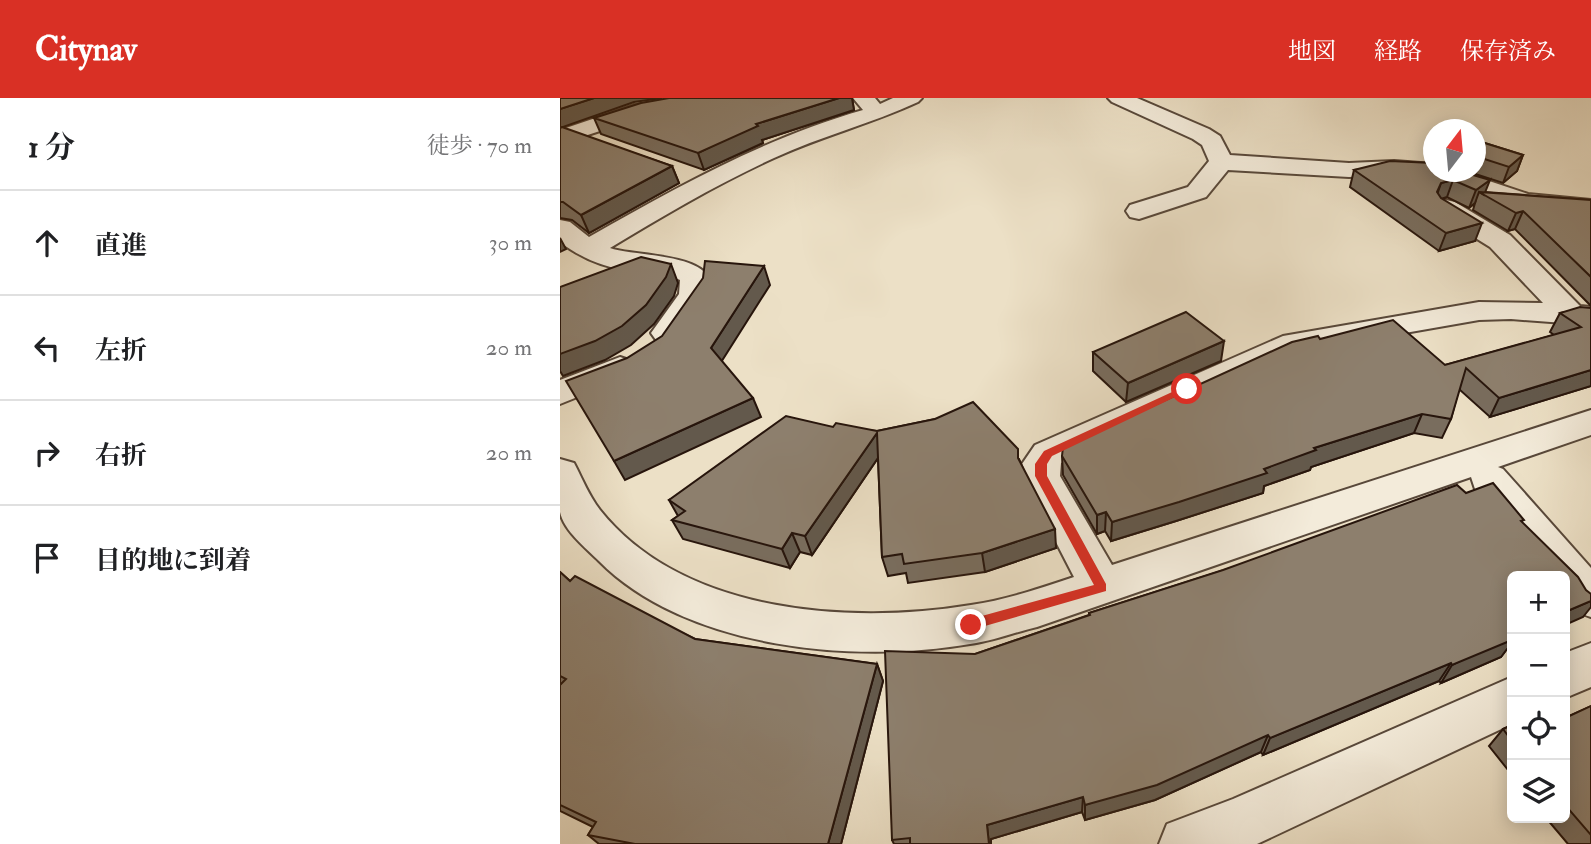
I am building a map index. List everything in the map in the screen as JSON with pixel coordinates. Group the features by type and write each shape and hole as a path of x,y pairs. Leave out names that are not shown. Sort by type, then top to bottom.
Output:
{"street":[{"path":"565,135 642,110 722,98"},
{"path":"589,248 693,178 836,122 871,105 911,98"},
{"path":"1119,98 1156,112 1212,141 1221,162"},
{"path":"1156,112 1180,98"},
{"path":"565,135 606,147"},
{"path":"1221,162 1349,170 1394,168 1423,170"},
{"path":"1139,211 1197,192 1221,162"},
{"path":"1469,182 1524,201 1591,208"},
{"path":"1448,208 1500,241 1581,315"},
{"path":"560,228 589,248 626,262 676,267 695,277 694,294 659,344 647,354 560,393"},
{"path":"1102,588 1041,476 1041,464 1048,453 1294,343 1479,311 1581,315"},
{"path":"560,473 573,528 670,589 768,623 806,628 888,632 971,625 1102,588 1591,422"},
{"path":"1474,462 1591,599"},
{"path":"1570,674 1591,664"},
{"path":"1187,844 1241,823 1507,702"}],"building":[{"path":"560,98 594,98 560,109"},
{"path":"669,98 839,98 756,124 758,126 698,153 594,118 641,103"},
{"path":"562,127 672,166 581,215 560,202"},
{"path":"1486,143 1523,155 1509,167 1486,160"},
{"path":"1390,161 1423,163 1423,182 1445,182 1441,183 1437,192 1441,198 1482,223 1446,233 1354,170"},
{"path":"1490,180 1476,190 1458,182"},
{"path":"1479,192 1591,200 1591,277 1523,211 1516,213"},
{"path":"641,257 671,264 666,277 646,305 622,326 595,341 560,354 560,287"},
{"path":"705,261 764,266 711,348 753,398 614,461 566,381 627,358 662,336 703,278"},
{"path":"1580,307 1591,308 1591,370 1499,398 1466,368 1451,419 1422,414 1314,448 1316,450 1264,469 1267,473 1112,522 1106,512 1097,515 1062,456 1063,447 1292,342 1318,336 1320,339 1393,320 1445,365 1581,327 1560,313"},
{"path":"1186,312 1224,341 1128,383 1093,352"},
{"path":"973,402 1018,449 1018,458 1055,529 982,553 904,564 902,554 882,557 877,433 805,536 792,533 782,549 672,520 685,511 669,500 786,416 833,427 836,423 877,431 935,419"},
{"path":"1493,483 1524,520 1521,521 1578,577 1591,594 1591,601 1570,610 1570,571 1507,571 1507,642 1270,738 1268,735 1157,785 1085,805 1083,797 987,825 989,844 910,844 910,838 892,840 885,651 975,654 1090,615 1089,613 1223,570 1457,485 1466,493"},
{"path":"560,572 570,581 575,576 695,639 877,664 828,844 635,844 588,835 596,822 560,805 560,685 566,679 560,676"},
{"path":"1591,706 1591,835 1570,811 1570,716"}],"route":[{"path":"971,625 1102,588 1041,476 1041,464 1048,453 1187,389"}]}
